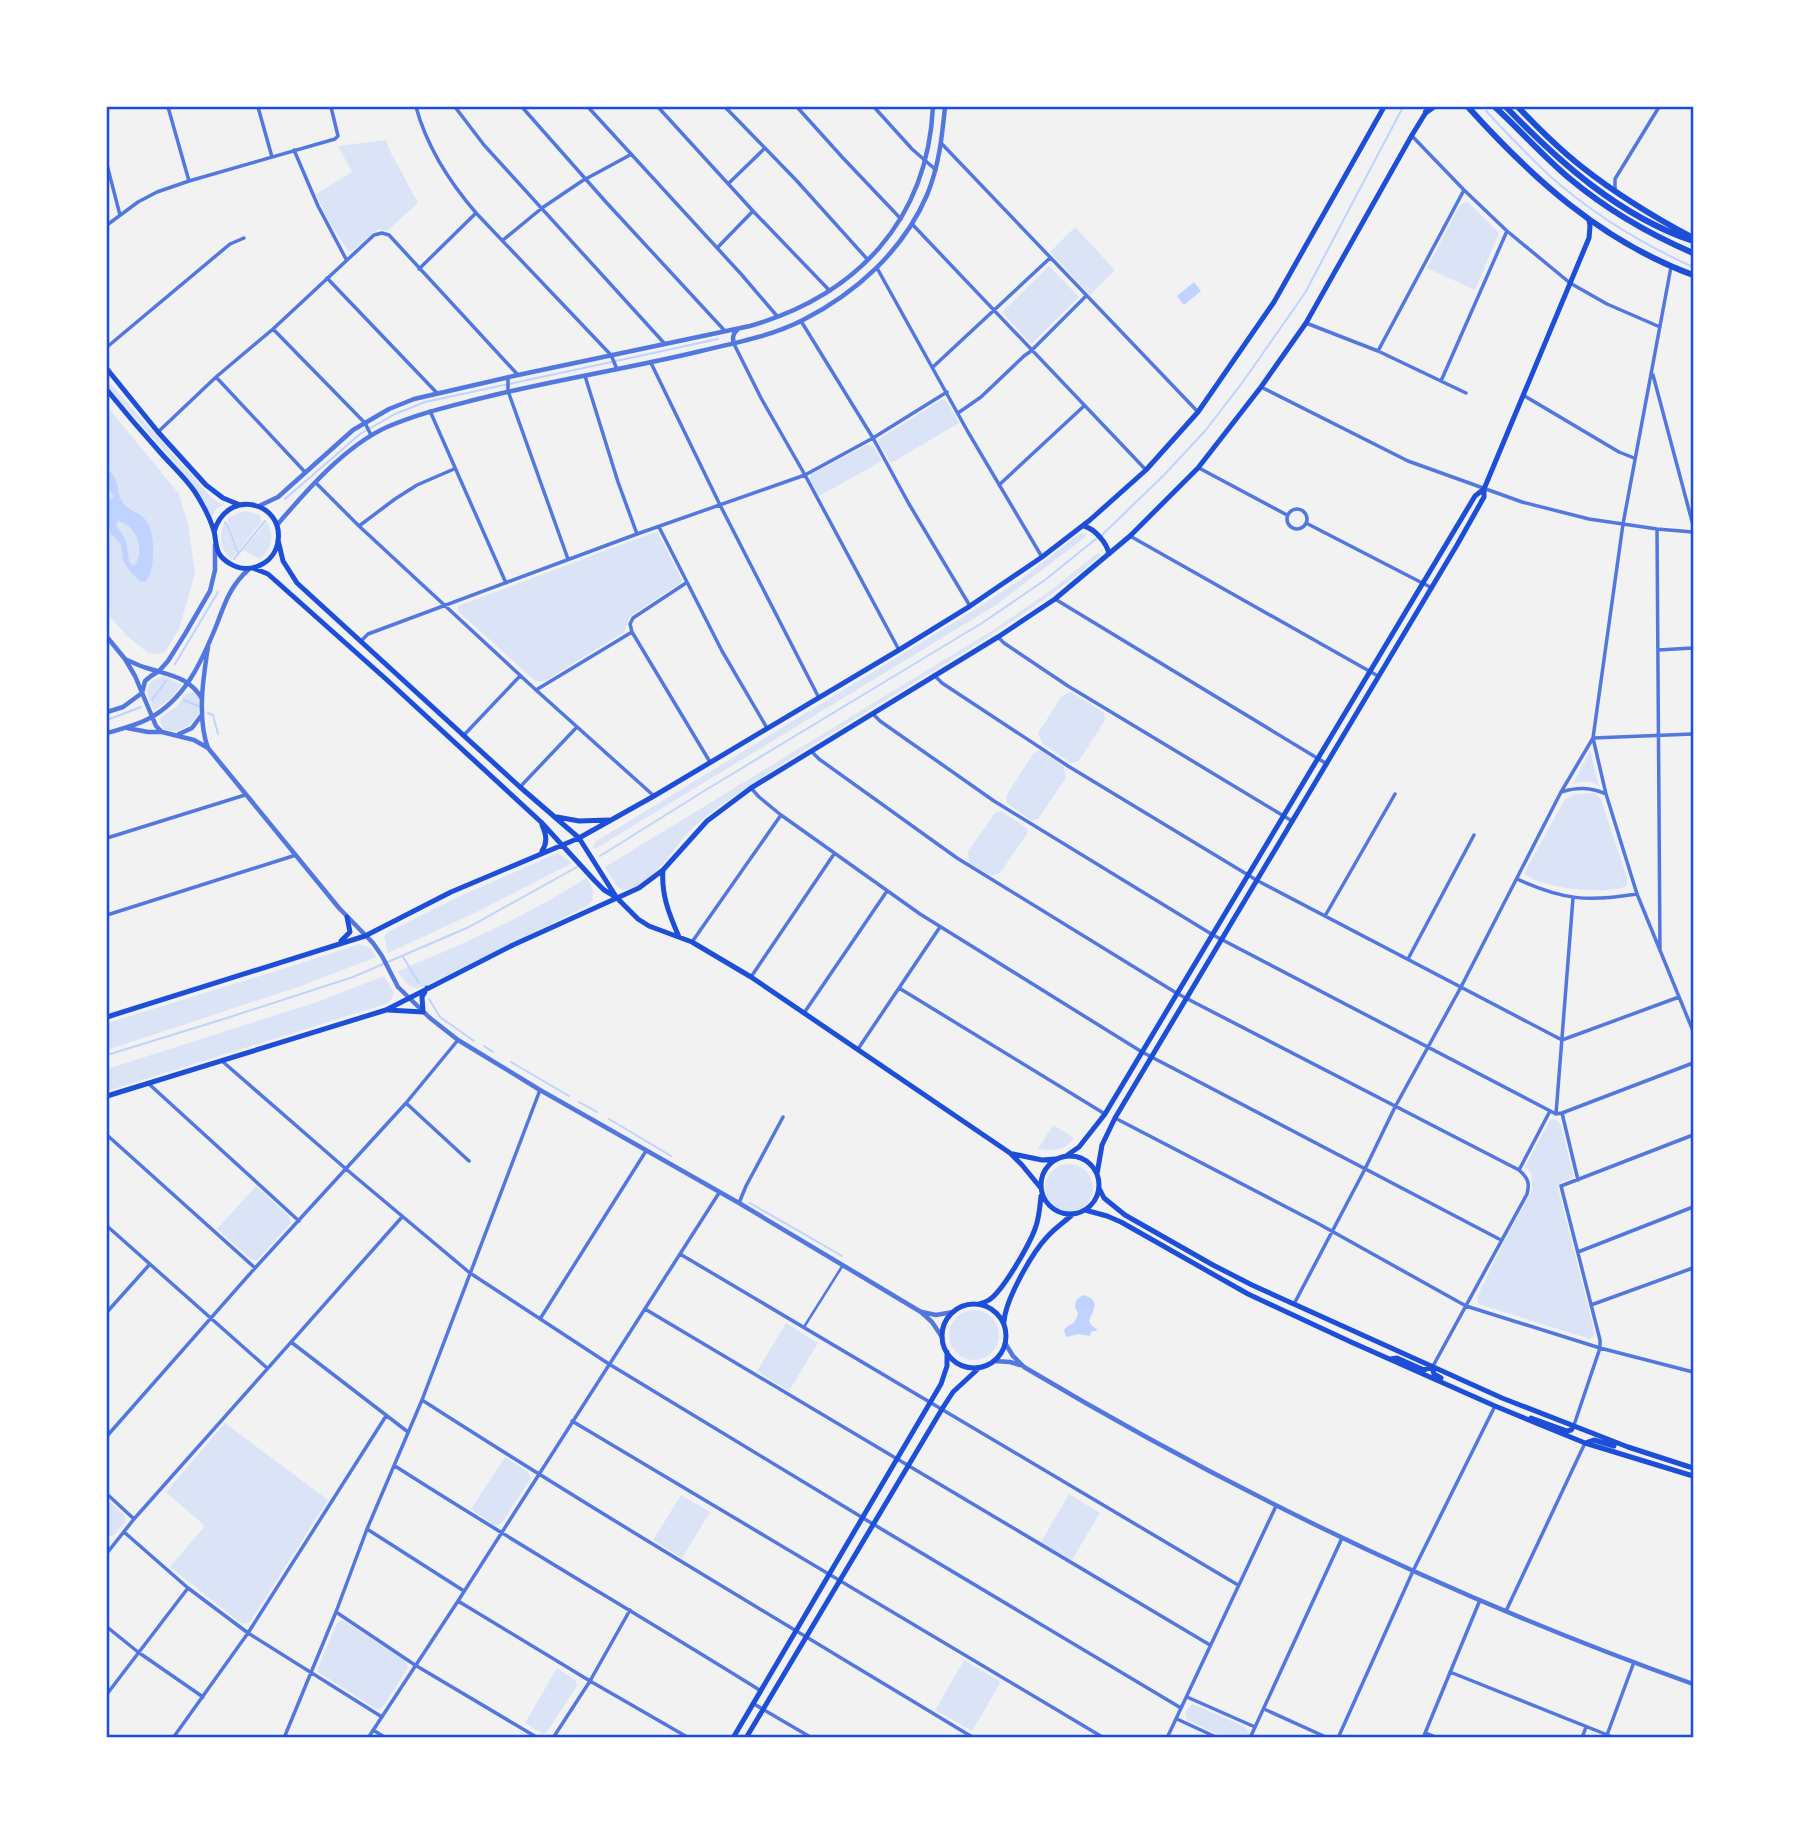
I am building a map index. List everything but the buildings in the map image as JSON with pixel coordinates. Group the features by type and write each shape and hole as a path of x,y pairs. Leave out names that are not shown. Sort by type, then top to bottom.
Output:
{"main road":[{"path":"107,1017 365,936 451,892 579,838 899,650 1042,557 1084,526 1146,470 1198,412 1274,302 1384,107"},
{"path":"1468,107 1558,197 1600,228 1637,250 1693,275"},
{"path":"1495,107 1552,162 1598,200 1654,234 1693,253"},
{"path":"1506,107 1542,144 1613,200 1668,233 1693,240"},
{"path":"1518,107 1544,134 1600,180 1693,240"},
{"path":"107,1096 386,1010 639,888 663,870 707,821 751,788 998,637 1055,599 1109,549 1130,536 1198,468 1261,387 1306,323 1412,135 1430,109"},
{"path":"1580,176 1600,180 1613,200"},
{"path":"1589,220 1589,238 1484,489 1484,497 1115,1118 1102,1145 1097,1174 1099,1188 1113,1207 1213,1265 1355,1333 1573,1427 1693,1468"},
{"path":"1589,238 1600,228"},
{"path":"107,369 158,432 206,485 223,498 240,505"},
{"path":"107,390 194,492 214,532 218,551 228,563 242,569 262,565 276,550 278,540"},
{"path":"1066,1156 1079,1147 1105,1114 1475,496 1484,489"},
{"path":"214,532 222,514 240,505 258,506 272,517 277,525 283,561 292,577 520,788 579,838 616,897"},
{"path":"1090,520 1092,529 1109,549"},
{"path":"1084,526 1092,529"},
{"path":"251,568 268,575 289,592 541,822 593,879 638,919 649,926 692,942 751,977 1010,1153 1057,1212 1073,1214"},
{"path":"551,815 588,822 616,818"},
{"path":"540,854 546,845 541,822"},
{"path":"663,870 665,902 679,937"},
{"path":"334,946 350,932 347,917"},
{"path":"386,1010 423,1012 422,997 427,988"},
{"path":"1010,1153 1042,1160 1076,1156 1085,1160 1097,1174"},
{"path":"733,1738 945,1375 947,1352 942,1337 945,1322 953,1312 967,1305 989,1300 1007,1280 1036,1228 1044,1170 1056,1159"},
{"path":"746,1738 953,1392 979,1368 994,1361 1003,1350 1008,1302 1040,1245 1073,1214 1092,1204 1099,1188"},
{"path":"1085,1210 1121,1222 1248,1294 1494,1406 1585,1443 1693,1476"},
{"path":"976,1304 993,1311 1004,1325"},
{"path":"1351,1342 1355,1333"},
{"path":"947,1352 963,1366 979,1368"},
{"path":"1389,1359 1397,1358 1424,1370 1432,1367"},
{"path":"1432,1367 1436,1376 1467,1389 1474,1396"},
{"path":"1521,1416 1537,1419 1567,1431 1573,1427"},
{"path":"1585,1443 1594,1440 1628,1447"}],"street":[{"path":"107,108 112,107"},
{"path":"168,107 189,181"},
{"path":"258,107 272,157"},
{"path":"107,225 138,202 157,192 335,139 338,136 331,107"},
{"path":"416,107 430,146 459,192 612,357 616,368"},
{"path":"455,107 484,145 665,344"},
{"path":"522,107 725,331 726,342 719,347"},
{"path":"588,107 778,318"},
{"path":"658,107 830,291"},
{"path":"725,107 868,260"},
{"path":"797,107 901,219"},
{"path":"874,107 925,162 936,170"},
{"path":"258,506 278,497 353,430 385,428 508,385 518,375 612,357 778,318 830,291 868,260 901,219 925,162 932,136 933,107"},
{"path":"277,525 354,448 368,429 389,410 414,399 437,393 585,376 734,344 801,321 844,296 877,268 912,224 928,194 936,170 942,144 945,107"},
{"path":"1615,191 1615,179 1659,107"},
{"path":"1412,135 1507,231 1570,282 1606,304 1660,327"},
{"path":"942,144 1198,412"},
{"path":"728,184 765,148"},
{"path":"294,150 318,206 346,260"},
{"path":"503,240 542,208 582,181 630,155"},
{"path":"107,165 120,215"},
{"path":"1378,351 1464,190"},
{"path":"717,248 753,211"},
{"path":"419,269 476,213"},
{"path":"912,224 1146,470"},
{"path":"1441,381 1507,231"},
{"path":"158,432 374,235 382,233 389,235 518,375"},
{"path":"107,347 230,244 244,238"},
{"path":"933,367 1050,258"},
{"path":"1671,267 1623,524 1593,738 1606,794 1637,894 1693,1031"},
{"path":"877,268 1042,557"},
{"path":"327,278 437,393"},
{"path":"958,413 981,397 1086,296"},
{"path":"801,321 873,438 909,505 970,606"},
{"path":"1306,323 1378,351 1466,393"},
{"path":"273,328 368,429"},
{"path":"738,328 732,338 734,344 899,650"},
{"path":"651,363 819,698"},
{"path":"1653,372 1693,525"},
{"path":"585,376 637,534"},
{"path":"216,377 305,472"},
{"path":"508,385 568,559"},
{"path":"1261,387 1408,461 1484,489 1555,512 1623,524 1693,532"},
{"path":"361,640 368,634 568,559 804,475 873,438 947,392"},
{"path":"1523,396 1634,459"},
{"path":"999,485 1084,406"},
{"path":"430,411 506,583"},
{"path":"1198,468 1287,515"},
{"path":"359,526 417,485 454,469"},
{"path":"316,484 520,676 654,796"},
{"path":"1301,509 1306,513 1306,523 1301,529 1293,528 1287,523 1287,515 1291,510 1301,509"},
{"path":"1306,523 1432,588"},
{"path":"659,527 722,651 767,728"},
{"path":"1657,528 1660,951"},
{"path":"1130,536 1378,676"},
{"path":"107,712 123,707 142,692 145,681 159,671 180,643 210,591 215,570 215,544"},
{"path":"107,733 152,716 171,704 188,682 209,643 235,583 251,568"},
{"path":"687,583 633,618 630,624 632,632 710,763"},
{"path":"1055,599 1327,764"},
{"path":"536,690 632,632"},
{"path":"107,637 135,676 156,726 162,732"},
{"path":"998,637 1068,686 1293,822"},
{"path":"209,643 202,714 203,735 208,748 382,956 398,987 408,998 458,1040 921,1312 942,1337"},
{"path":"1658,650 1693,648"},
{"path":"125,659 188,682 203,703"},
{"path":"934,675 942,683 1068,766 1258,881 1562,1040 1678,997"},
{"path":"464,735 520,676"},
{"path":"873,713 880,721 994,801 1222,940 1556,1114 1693,1063"},
{"path":"178,735 192,728 202,714"},
{"path":"126,727 178,735 208,748"},
{"path":"520,788 577,727"},
{"path":"1593,738 1693,734"},
{"path":"1294,1304 1561,792 1593,738"},
{"path":"811,751 957,858 1178,994 1519,1170 1529,1185 1527,1194 1432,1367"},
{"path":"751,788 781,815 834,854 940,927 1142,1052 1501,1240"},
{"path":"1561,792 1588,788 1606,794"},
{"path":"1325,916 1395,794"},
{"path":"107,838 245,795"},
{"path":"692,942 781,815"},
{"path":"1408,959 1474,835"},
{"path":"751,977 834,854"},
{"path":"107,915 296,855"},
{"path":"1517,879 1544,891 1573,898 1605,899 1637,894"},
{"path":"804,1013 887,891"},
{"path":"1556,1114 1573,898"},
{"path":"857,1050 940,927"},
{"path":"899,988 1105,1114"},
{"path":"107,1436 210,1318 406,1103 458,1040"},
{"path":"222,1060 470,1273 609,1364 1181,1708"},
{"path":"149,1084 299,1221"},
{"path":"284,1738 337,1612 367,1529 422,1400 540,1090"},
{"path":"406,1103 469,1161"},
{"path":"1519,1170 1550,1111"},
{"path":"1562,1113 1578,1180"},
{"path":"739,1203 783,1117"},
{"path":"1115,1118 1332,1231 1466,1306 1600,1348 1693,1372"},
{"path":"107,1135 255,1268"},
{"path":"1573,1427 1600,1348 1561,1186 1693,1135"},
{"path":"540,1319 646,1151"},
{"path":"368,1738 719,1193"},
{"path":"1577,1252 1693,1207"},
{"path":"107,1553 134,1519 402,1217"},
{"path":"107,1226 267,1368"},
{"path":"680,1254 1238,1585"},
{"path":"107,1312 150,1264"},
{"path":"804,1327 843,1265"},
{"path":"1591,1305 1693,1268"},
{"path":"645,1309 1210,1645"},
{"path":"921,1312 936,1315 953,1312"},
{"path":"291,1342 408,1432"},
{"path":"1005,1343 1024,1367"},
{"path":"994,1361 1010,1362 1024,1367 1129,1428 1276,1506 1413,1571 1506,1611 1693,1684"},
{"path":"422,1400 538,1475 974,1738"},
{"path":"1338,1738 1413,1571 1494,1406"},
{"path":"173,1738 248,1633 386,1416"},
{"path":"572,1422 1104,1738"},
{"path":"1506,1611 1585,1443"},
{"path":"394,1466 761,1691"},
{"path":"107,1494 134,1519"},
{"path":"1167,1738 1276,1506"},
{"path":"367,1529 464,1591"},
{"path":"124,1532 188,1588 248,1633 382,1717"},
{"path":"1250,1738 1342,1538"},
{"path":"107,1694 188,1588"},
{"path":"1423,1738 1480,1600"},
{"path":"458,1601 689,1738"},
{"path":"553,1738 590,1681 630,1610"},
{"path":"337,1612 415,1665 538,1738"},
{"path":"107,1627 203,1697"},
{"path":"1606,1735 1634,1662"},
{"path":"1450,1672 1615,1738"},
{"path":"1186,1697 1255,1727"},
{"path":"754,1703 812,1738"},
{"path":"1264,1709 1328,1738"},
{"path":"1177,1718 1218,1738"},
{"path":"1582,1738 1586,1727"},
{"path":"373,1730 386,1738"},
{"path":"1425,1733 1438,1738"}],"shaded area":[{"path":"386,140 418,203 387,231 378,229 352,251 348,251 328,220 316,194 352,172 338,146"},
{"path":"1465,202 1499,233 1475,290 1427,268 1459,206"},
{"path":"1075,227 1115,270 1090,295 1050,252"},
{"path":"1049,266 1079,297 1031,344 1002,312"},
{"path":"107,380 210,496 225,504 216,509 211,518 204,500 190,480 113,393"},
{"path":"941,400 947,402 959,423 891,463 878,442 879,439"},
{"path":"107,406 179,494 188,524 195,574 179,629 165,652 159,654 148,653 127,636 107,613"},
{"path":"867,445 873,446 882,461 819,496 810,479 811,474"},
{"path":"246,511 260,515 261,522 239,550 227,519"},
{"path":"267,522 271,542 260,559 243,550"},
{"path":"224,523 237,552 232,559 221,542"},
{"path":"658,533 682,580 681,583 630,616 624,632 545,681 535,681 458,611 458,606"},
{"path":"1084,533 1087,536 996,605 595,849 593,846 595,842 971,612"},
{"path":"1099,552 1100,556 1078,574 1010,623 793,757 716,808 689,832 649,878 622,890 616,885 605,867 993,630 1050,591"},
{"path":"164,676 182,685 169,700 154,710 148,694 149,685"},
{"path":"193,692 199,701 195,719 178,730 169,731 163,727 160,718 176,707 186,694"},
{"path":"1071,692 1104,713 1105,720 1079,761 1071,763 1043,744 1038,733 1062,696"},
{"path":"1040,750 1064,767 1066,778 1038,819 1032,821 1007,803 1006,796 1033,754"},
{"path":"1590,751 1599,786 1586,782 1573,784"},
{"path":"1595,793 1601,799 1627,878 1627,886 1604,890 1558,887 1532,879 1524,873 1565,799 1575,794"},
{"path":"1001,811 1027,828 1027,834 1000,873 991,876 969,863 968,851 995,813"},
{"path":"558,853 572,863 481,910 388,953 384,937 388,932 460,896"},
{"path":"586,878 592,886 593,894 592,901 585,907 426,986 417,988 409,985 398,971 518,917"},
{"path":"359,944 370,948 376,957 304,985 107,1050 107,1023"},
{"path":"384,976 394,992 386,1004 107,1091 107,1069 317,1002"},
{"path":"1553,1119 1561,1126 1573,1173 1572,1178 1561,1182 1558,1188 1594,1330 1590,1339 1478,1304 1477,1297 1532,1190 1531,1173 1525,1167"},
{"path":"1053,1125 1074,1138 1058,1149 1038,1149"},
{"path":"1069,1164 1086,1171 1093,1188 1086,1205 1069,1212 1052,1205 1045,1188 1052,1171"},
{"path":"256,1186 289,1216 291,1223 257,1260 252,1260 217,1229"},
{"path":"974,1310 992,1317 999,1335 992,1353 974,1360 956,1353 949,1335 956,1317"},
{"path":"786,1323 818,1343 789,1391 757,1371"},
{"path":"225,1423 328,1500 250,1622 242,1624 170,1567 205,1526 166,1492"},
{"path":"505,1457 528,1472 531,1478 501,1524 495,1526 471,1509"},
{"path":"1069,1494 1100,1513 1072,1560 1041,1542"},
{"path":"681,1495 710,1512 682,1558 653,1540"},
{"path":"107,1499 124,1515 125,1522 112,1537 107,1532"},
{"path":"340,1621 406,1661 408,1668 382,1708 376,1709 318,1672"},
{"path":"964,1660 1001,1682 972,1731 935,1710"},
{"path":"557,1668 575,1680 577,1686 546,1733 542,1734 525,1723"},
{"path":"1193,1704 1243,1726 1250,1732 1247,1738 1225,1738 1187,1720 1185,1714"}],"water":[{"path":"1194,282 1201,291 1184,305 1177,296"},
{"path":"107,470 116,481 123,503 149,524 153,541 153,561 145,582 132,574 123,561 121,544 110,533 107,499 110,500 114,496 109,489","holes":["118,521 134,533 139,545 135,565 129,561 126,540 116,525"]},
{"path":"1085,1295 1093,1300 1094,1309 1089,1321 1098,1330 1091,1332 1090,1336 1078,1334 1066,1337 1064,1330 1077,1317 1076,1302"}],"waterway":[{"path":"1102,535 1205,431 1242,383 1305,293 1403,107"},
{"path":"1486,111 1567,191 1637,238 1693,267"},
{"path":"285,499 360,434 395,414 425,402 718,339"},
{"path":"234,559 265,521"},
{"path":"225,522 238,552"},
{"path":"600,856 982,623 1045,580 1097,538"},
{"path":"175,664 218,592"},
{"path":"152,700 166,681"},
{"path":"184,700 198,706"},
{"path":"107,720 141,707"},
{"path":"208,713 213,715 218,734"},
{"path":"107,1055 353,977 469,927 577,867"},
{"path":"403,957 419,983"},
{"path":"429,999 440,1017 474,1041"},
{"path":"484,1046 493,1052"},
{"path":"511,1062 569,1096"},
{"path":"579,1102 597,1112"},
{"path":"609,1119 671,1156"},
{"path":"750,1203 842,1256"}]}
